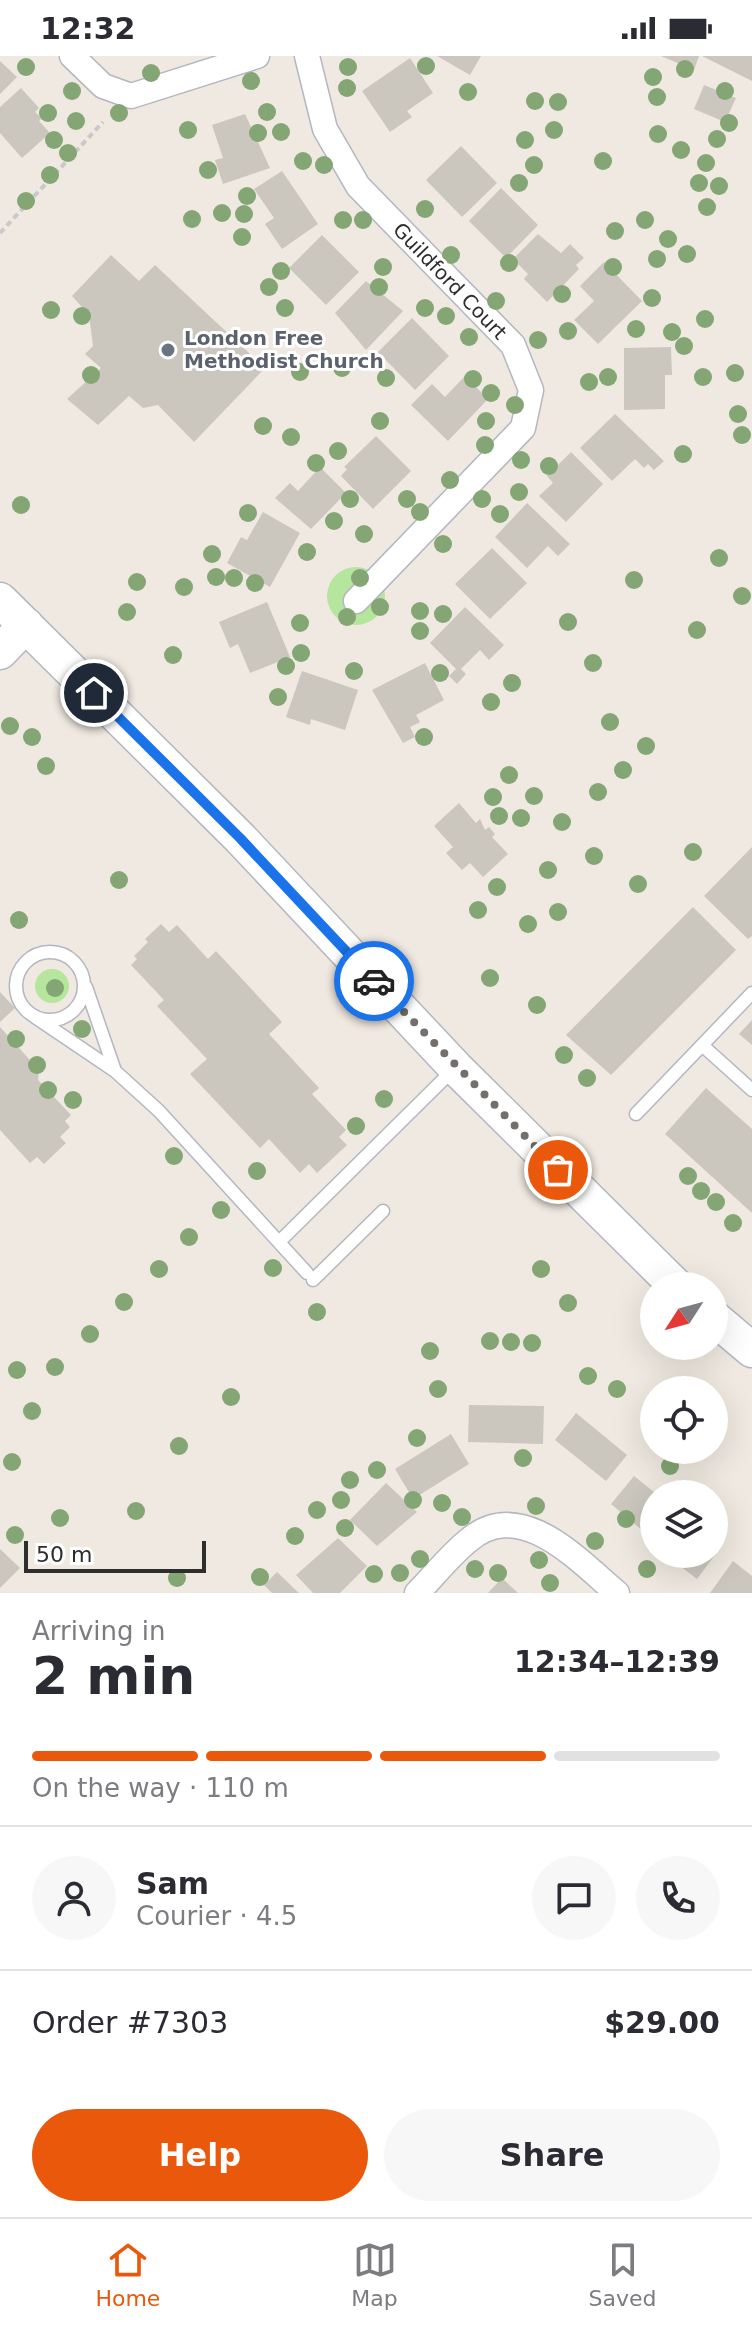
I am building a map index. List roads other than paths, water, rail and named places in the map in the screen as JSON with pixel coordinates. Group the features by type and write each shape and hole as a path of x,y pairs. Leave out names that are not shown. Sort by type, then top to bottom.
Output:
{"main road":[{"path":"0,600 240,838 456,1068 662,1272"},
{"path":"0,652 26,625"},
{"path":"728,1330 752,1350"}],"street":[{"path":"72,56 103,86 131,96 257,56"},
{"name":"Guildford Court","path":"307,56 325,129 358,186 513,345 531,390 523,428 356,601"},
{"path":"417,1593 470,1538 491,1527 515,1525 538,1532 617,1593"}],"lane":[{"path":"115,1071 76,963 61,953 44,952 29,958 19,972 16,989 21,1005 115,1071 159,1111 310,1277 383,1211"},
{"path":"35,1017 54,1020 71,1013 82,998 84,980"},
{"path":"636,1114 752,993"},
{"path":"702,1045 752,1090"},
{"path":"279,1242 456,1068"}],"place":[{"name":"London Free Methodist Church","path":"168,350"}]}
